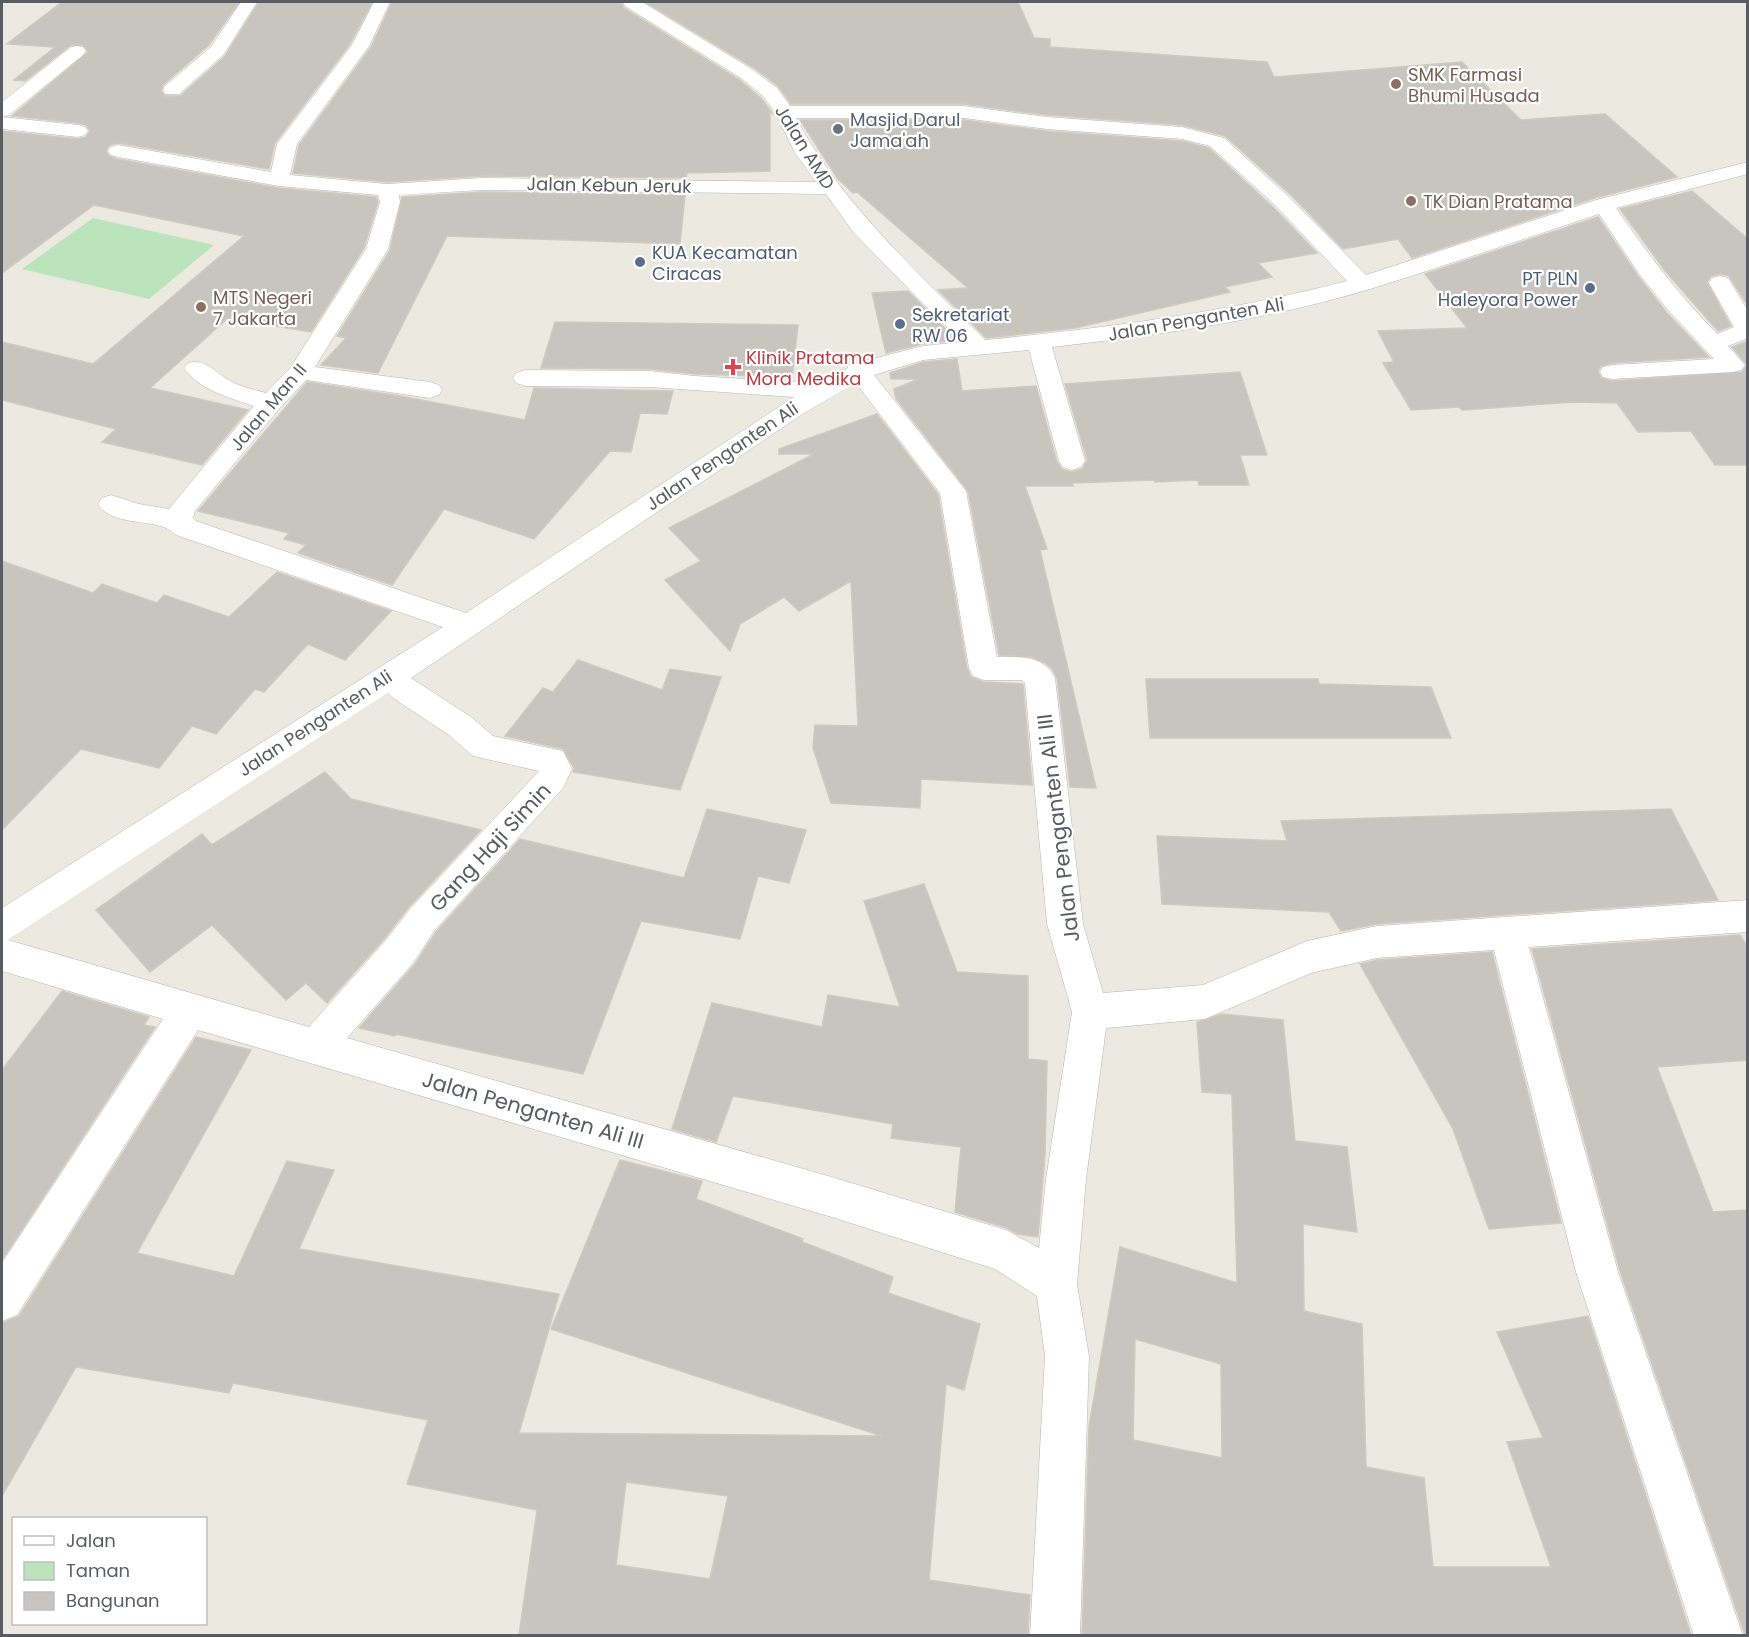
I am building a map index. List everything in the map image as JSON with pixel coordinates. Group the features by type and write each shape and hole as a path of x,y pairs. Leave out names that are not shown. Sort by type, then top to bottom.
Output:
{"street":[{"path":"172,90 218,50 249,2"},
{"path":"279,180 286,144 360,46 382,2"},
{"name":"Jalan AMD","path":"631,2 747,74 770,92 784,112 805,153 862,228 980,348"},
{"path":"2,111 77,51"},
{"path":"784,112 964,112 1047,123 1182,133 1203,137 1217,142 1283,202 1362,284"},
{"path":"2,123 78,131"},
{"path":"118,151 279,180 387,190"},
{"name":"Jalan Penganten Ali","path":"2,927 469,625 821,391 858,370 896,358 1152,329 1250,312 1362,284 1603,204 1748,168"},
{"name":"Jalan Kebun Jeruk","path":"387,190 482,184 831,188"},
{"name":"Jalan Man II","path":"179,520 183,508 270,403 300,372 377,249 390,202 387,190"},
{"path":"1603,204 1648,270 1677,306 1733,364 1612,372"},
{"path":"1715,343 1747,330 1720,283"},
{"path":"1039,342 1072,461"},
{"path":"196,368 225,388 270,403"},
{"name":"Jalan Penganten Ali III","path":"858,370 954,491 984,668 1028,669 1040,678 1065,924 1090,1012 1066,1179 1056,1284 1066,1356 1055,1635"},
{"path":"300,372 430,390"},
{"path":"525,378 650,379 821,391"},
{"path":"111,504 135,513 179,520 186,528 469,625"},
{"name":"Gang Haji Simin","path":"316,1046 400,951 429,913 552,779 556,769 552,760 484,747 460,726 404,690 390,674"},
{"path":"1090,1012 1204,1002 1307,957 1377,942 1748,916"},
{"path":"1507,933 1596,1272 1719,1635"},
{"name":"Jalan Penganten Ali III","path":"2,956 835,1198 1006,1251 1056,1284"},
{"path":"2,1300 189,1011"}],"green space":[{"path":"93,218 214,245 149,299 22,269"}],"building":[{"path":"62,2 239,2 209,45 163,85 161,91 165,96 180,96 225,56 259,2 372,2 350,44 275,143 269,169 118,143 110,145 106,150 109,156 117,159 279,188 376,197 378,202 364,248 311,332 228,318 150,388 248,410 202,465 102,442 116,429 2,400 2,342 93,364 244,236 94,205 2,273 2,131 78,139 86,137 90,131 86,125 78,123 12,116 88,52 83,45 71,45 25,81 14,80 55,47 7,44"},
{"path":"392,2 621,2 624,8 740,80 761,98 774,115 770,111 770,171 687,173 686,178 482,176 387,182 293,173 299,145 371,47"},
{"path":"645,2 1018,2 1034,38 1050,39 1050,47 1267,62 1274,77 1462,62 1521,120 1605,114 1677,177 1595,198 1412,258 1398,239 1343,249 1292,196 1225,136 1182,125 1047,115 964,104 791,104 778,86 754,68"},
{"path":"800,120 964,120 1047,131 1182,141 1209,148 1274,208 1317,253 1258,263 1272,277 1225,287 1230,292 1075,328 986,338 938,290 968,288 857,192 853,193 838,179"},
{"path":"1692,191 1748,239 1748,306 1729,276 1721,274 1711,276 1707,282 1731,326 1718,331 1666,272 1620,209"},
{"path":"482,192 685,195 680,244 447,236 378,373 321,365 346,338 337,336 390,250 402,197"},
{"path":"1598,217 1638,276 1667,313 1709,357 1612,363 1601,366 1598,371 1601,378 1612,381 1742,372 1747,365 1732,347 1748,341 1748,465 1715,465 1691,431 1638,432 1617,403 1573,402 1462,410 1459,407 1411,410 1383,363 1394,362 1378,331 1467,328 1425,274"},
{"path":"908,291 956,340 922,344 886,353 872,293"},
{"path":"555,322 798,325 792,377 695,374 650,369 541,368"},
{"path":"957,359 962,391 1036,386 1057,462 1062,469 1071,472 1082,469 1087,460 1065,384 1240,372 1267,455 1240,455 1249,485 1199,485 1198,480 1155,482 1154,480 1072,483 1073,486 1025,486 1047,549 1040,550 1096,788 1070,787 1057,678 1052,669 1031,657 999,655 968,491 896,399 894,389 919,379 891,379 890,373 923,362"},
{"path":"307,382 400,396 525,420 534,388 673,391 667,414 640,413 631,452 610,451 534,539 444,509 392,585 298,553 306,545 284,539 289,533 198,511"},
{"path":"877,414 938,494 967,668 971,677 984,682 1023,684 1032,785 921,779 920,808 831,803 813,748 815,725 858,726 851,581 799,611 784,597 740,624 730,651 665,580 701,561 669,528 814,454 779,454 779,449"},
{"path":"2,561 93,593 102,584 157,603 164,595 229,617 277,572 391,611 345,660 308,644 264,692 255,689 216,734 192,726 159,768 81,749 2,830"},
{"path":"578,660 662,690 670,669 721,677 680,790 573,772 574,768 563,749 505,736 543,688 553,692"},
{"path":"1146,679 1318,679 1319,684 1431,687 1451,738 1150,738"},
{"path":"325,772 351,799 481,830 408,908 385,938 327,1003 306,983 286,1000 212,925 150,972 96,910 202,834 212,845"},
{"path":"707,809 806,830 789,883 758,876 740,939 641,921 583,1074 359,1028 415,964 436,932 520,839 684,878"},
{"path":"1671,809 1718,900 1377,924 1341,931 1329,912 1162,904 1157,836 1287,841 1281,821"},
{"path":"924,884 957,972 1028,976 1028,1059 1047,1061 1045,1155 1038,1237 1017,1234 1007,1228 955,1212 961,1147 891,1138 893,1124 733,1096 716,1142 672,1129 712,1003 822,1027 828,995 900,1007 864,901"},
{"path":"1740,935 1748,948 1748,1060 1657,1067 1713,1212 1748,1210 1748,1635 1745,1635 1620,1271 1532,949"},
{"path":"1492,952 1561,1223 1489,1229 1453,1129 1360,964 1377,960"},
{"path":"62,991 149,1017 144,1025 155,1027 2,1260 2,1070"},
{"path":"1222,1014 1283,1020 1295,1141 1347,1147 1357,1232 1303,1224 1304,1311 1362,1324 1366,1467 1424,1478 1433,1567 1551,1567 1507,1442 1543,1438 1497,1332 1588,1316 1691,1635 1082,1635 1089,1426 1120,1247 1237,1283 1232,1094 1202,1092 1197,1022","holes":["1135,1339 1221,1364 1222,1458 1133,1440"]},
{"path":"196,1037 251,1050 137,1253 234,1276 287,1161 334,1170 299,1249 559,1294 519,1433 882,1436 551,1329 620,1160 702,1181 696,1199 803,1239 802,1242 893,1277 888,1293 980,1324 964,1390 946,1384 929,1580 1030,1595 1028,1635 519,1635 537,1510 407,1484 428,1420 233,1383 229,1393 76,1367 2,1496 2,1323 19,1316","holes":["626,1482 728,1496 710,1579 616,1565"]}],"place":[{"name":"SMK Farmasi Bhumi Husada","path":"1396,84"},
{"name":"Masjid Darul Jama'ah","path":"838,129"},
{"name":"TK Dian Pratama","path":"1411,201"},
{"name":"KUA Kecamatan Ciracas","path":"640,262"},
{"name":"PT PLN Haleyora Power","path":"1590,288"},
{"name":"MTS Negeri 7 Jakarta","path":"201,307"},
{"name":"Sekretariat RW 06","path":"900,324"},
{"name":"Klinik Pratama Mora Medika","path":"733,367"}]}
